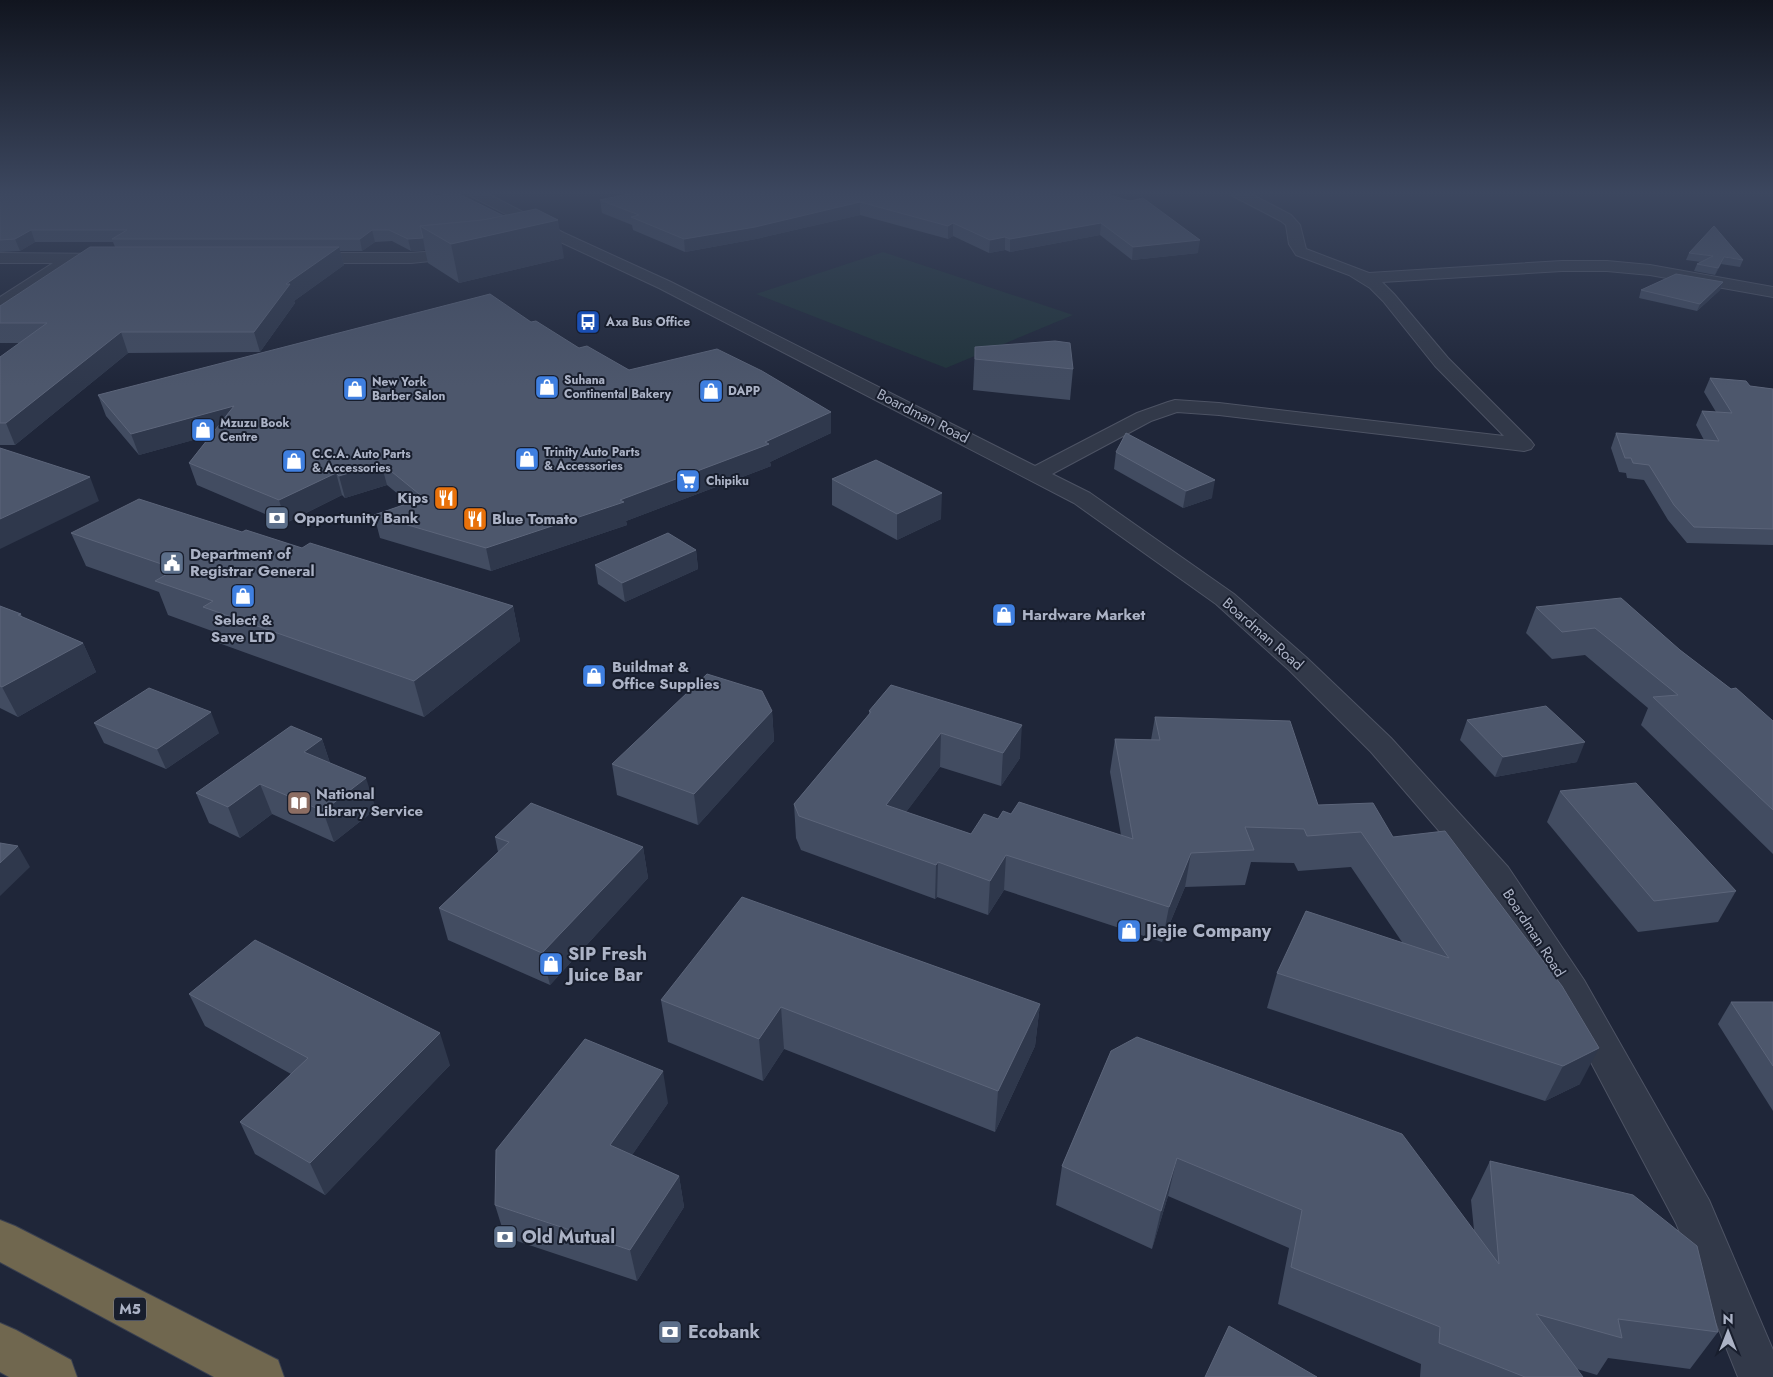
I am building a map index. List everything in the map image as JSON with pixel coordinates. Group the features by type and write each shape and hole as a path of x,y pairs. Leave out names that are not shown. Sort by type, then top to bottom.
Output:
{"highway":[{"name":"M5","path":"0,1240 261,1377"},
{"path":"0,1346 54,1377"}],"street":[{"path":"286,258 420,257"},
{"name":"Boardman Road","path":"592,257 665,286 1082,498 1225,599 1298,664 1381,745 1496,875 1571,990 1694,1214 1761,1377"},
{"path":"1036,474 1144,417 1175,406 1219,409 1524,445 1422,340 1389,298 1367,278 1314,257"},
{"path":"0,258 128,258"},
{"path":"0,304 70,259"},
{"path":"1367,278 1562,266 1607,266 1650,270 1773,292"}],"shaded area":[{"path":"867,257 899,257 1073,315 946,368 756,294"}],"building":[{"path":"74,257 324,257 286,284 290,284 254,332 121,332 6,423 0,423 0,357 47,323 0,323 0,306"},
{"path":"1710,257 1724,257 1718,268 1697,264"},
{"path":"1726,257 1741,257 1743,260"},
{"path":"1676,274 1723,282 1700,304 1641,290"},
{"path":"490,294 531,322 536,321 579,348 587,346 629,370 717,349 762,371 831,412 765,442 769,444 620,500 624,502 486,548 374,515 424,498 381,463 339,476 336,473 279,500 189,463 234,406 131,434 98,395"},
{"path":"1055,341 1070,343 1073,369 975,359 975,347"},
{"path":"1710,378 1746,381 1750,386 1773,389 1773,529 1694,527 1674,505 1649,465 1633,463 1631,458 1625,458 1616,433 1719,441 1702,411 1732,413"},
{"path":"1126,433 1215,480 1186,491 1116,452"},
{"path":"0,448 90,477 0,519"},
{"path":"876,460 942,493 897,514 832,479"},
{"path":"139,499 242,532 246,530 302,548 310,543 513,606 414,681 203,607 213,601 155,581 176,569 71,533"},
{"path":"668,533 696,550 622,583 595,565"},
{"path":"1621,598 1680,650 1731,689 1736,688 1773,721 1773,810 1653,697 1678,695 1595,628 1562,632 1536,607"},
{"path":"0,606 83,643 2,687 0,686"},
{"path":"707,674 762,691 772,711 694,794 612,764"},
{"path":"891,685 1022,725 1003,753 941,733 886,805 971,834 984,814 998,819 1003,811 1011,814 1019,802 1133,839 1115,739 1160,740 1155,717 1290,721 1318,805 1373,803 1393,837 1445,831 1562,986 1599,1048 1563,1066 1277,973 1306,911 1449,958 1361,832 1307,836 1304,829 1245,827 1254,850 1191,853 1169,907 1006,855 990,881 938,862 936,865 799,816 794,804 871,712 869,711"},
{"path":"149,688 211,712 157,749 94,723"},
{"path":"1546,706 1585,742 1503,757 1467,720"},
{"path":"291,726 322,739 304,752 366,778 323,811 260,784 228,807 196,793"},
{"path":"1636,783 1736,891 1654,901 1560,791"},
{"path":"531,803 643,847 542,953 439,908 509,842 495,837"},
{"path":"0,843 18,846 0,863"},
{"path":"742,897 1040,1004 998,1091 781,1007 759,1039 661,1000"},
{"path":"255,940 440,1033 310,1163 240,1122 308,1058 189,994"},
{"path":"1731,1002 1773,1002 1773,1066"},
{"path":"1137,1037 1402,1134 1499,1264 1490,1161 1633,1195 1697,1246 1718,1332 1618,1319 1622,1338 1536,1314 1583,1377 1525,1377 1439,1343 1440,1327 1291,1267 1302,1210 1177,1158 1161,1211 1062,1166 1111,1051"},
{"path":"585,1039 663,1071 610,1145 679,1176 630,1250 495,1205 496,1150"},
{"path":"1229,1326 1317,1377 1205,1377"}],"place":[{"name":"Axa Bus Office","path":"588,322"},
{"name":"Suhana Continental Bakery","path":"547,387"},
{"name":"New York Barber Salon","path":"355,389"},
{"name":"DAPP","path":"711,391"},
{"name":"Mzuzu Book Centre","path":"203,430"},
{"name":"Trinity Auto Parts & Accessories","path":"527,459"},
{"name":"C.C.A. Auto Parts & Accessories","path":"294,461"},
{"name":"Chipiku","path":"688,481"},
{"name":"Kips","path":"446,498"},
{"name":"Opportunity Bank","path":"277,518"},
{"name":"Blue Tomato","path":"475,519"},
{"name":"Department of Registrar General","path":"172,563"},
{"name":"Select & Save LTD","path":"243,596"},
{"name":"Hardware Market","path":"1004,615"},
{"name":"Buildmat & Office Supplies","path":"594,676"},
{"name":"National Library Service","path":"299,803"},
{"name":"Jiejie Company","path":"1129,931"},
{"name":"SIP Fresh Juice Bar","path":"551,964"},
{"name":"Old Mutual","path":"505,1237"},
{"name":"Ecobank","path":"670,1332"}]}
